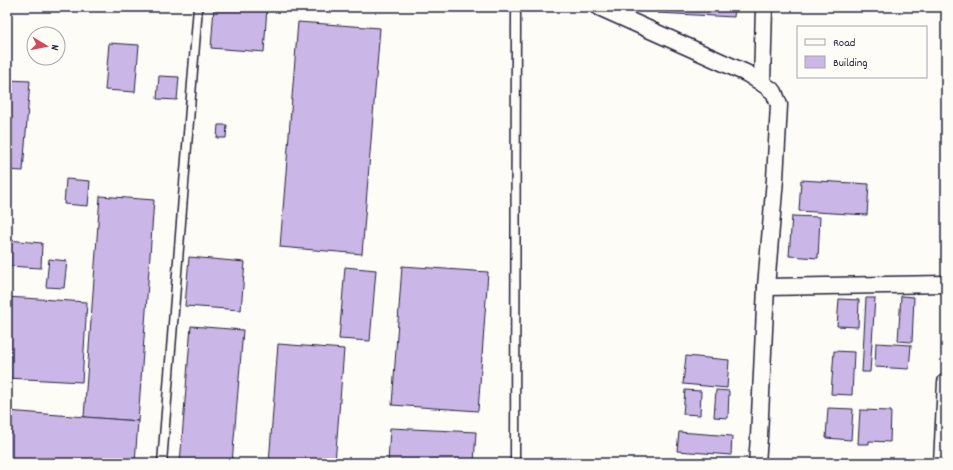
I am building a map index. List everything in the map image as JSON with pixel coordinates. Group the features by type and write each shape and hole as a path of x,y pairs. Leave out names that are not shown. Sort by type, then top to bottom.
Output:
{"street":[{"path":"599,7 746,73 774,92 779,105 775,179 766,287 759,437 756,463"},
{"path":"762,83 764,7"},
{"path":"766,287 946,284"},
{"path":"943,461 946,382"}],"lane":[{"path":"162,463 198,7"},
{"path":"515,463 516,14"}],"building":[{"path":"214,7 267,7 264,52 211,48"},
{"path":"658,7 735,7 734,17 657,13"},
{"path":"298,22 380,28 362,254 280,247"},
{"path":"109,43 139,45 135,92 105,90"},
{"path":"159,76 179,77 177,100 157,99"},
{"path":"7,80 30,81 23,171 7,170"},
{"path":"218,125 227,125 226,138 217,138"},
{"path":"66,179 90,181 88,206 64,204"},
{"path":"801,180 869,184 867,215 799,211"},
{"path":"100,196 154,200 138,421 84,417"},
{"path":"792,216 820,217 818,258 789,256"},
{"path":"7,240 42,243 41,268 7,266"},
{"path":"189,257 245,262 241,310 185,306"},
{"path":"49,259 67,261 64,288 46,287"},
{"path":"402,266 488,272 478,411 392,405"},
{"path":"345,267 376,270 370,341 339,339"},
{"path":"901,296 914,297 912,342 898,341"},
{"path":"7,297 87,302 82,382 7,378"},
{"path":"866,298 875,298 870,372 862,372"},
{"path":"839,299 859,300 858,327 837,326"},
{"path":"191,326 243,330 232,463 180,463"},
{"path":"876,343 911,345 909,369 875,367"},
{"path":"278,344 344,349 335,463 269,463"},
{"path":"834,351 854,352 852,395 831,394"},
{"path":"686,356 729,360 727,388 683,384"},
{"path":"685,390 701,391 700,415 683,414"},
{"path":"716,390 729,391 728,418 714,417"},
{"path":"828,408 853,409 851,440 826,438"},
{"path":"860,410 891,411 890,442 869,441 869,444 858,444"},
{"path":"7,411 138,421 135,463 7,463"},
{"path":"390,428 476,432 474,463 388,463"},
{"path":"679,432 732,436 731,455 677,451"}]}
